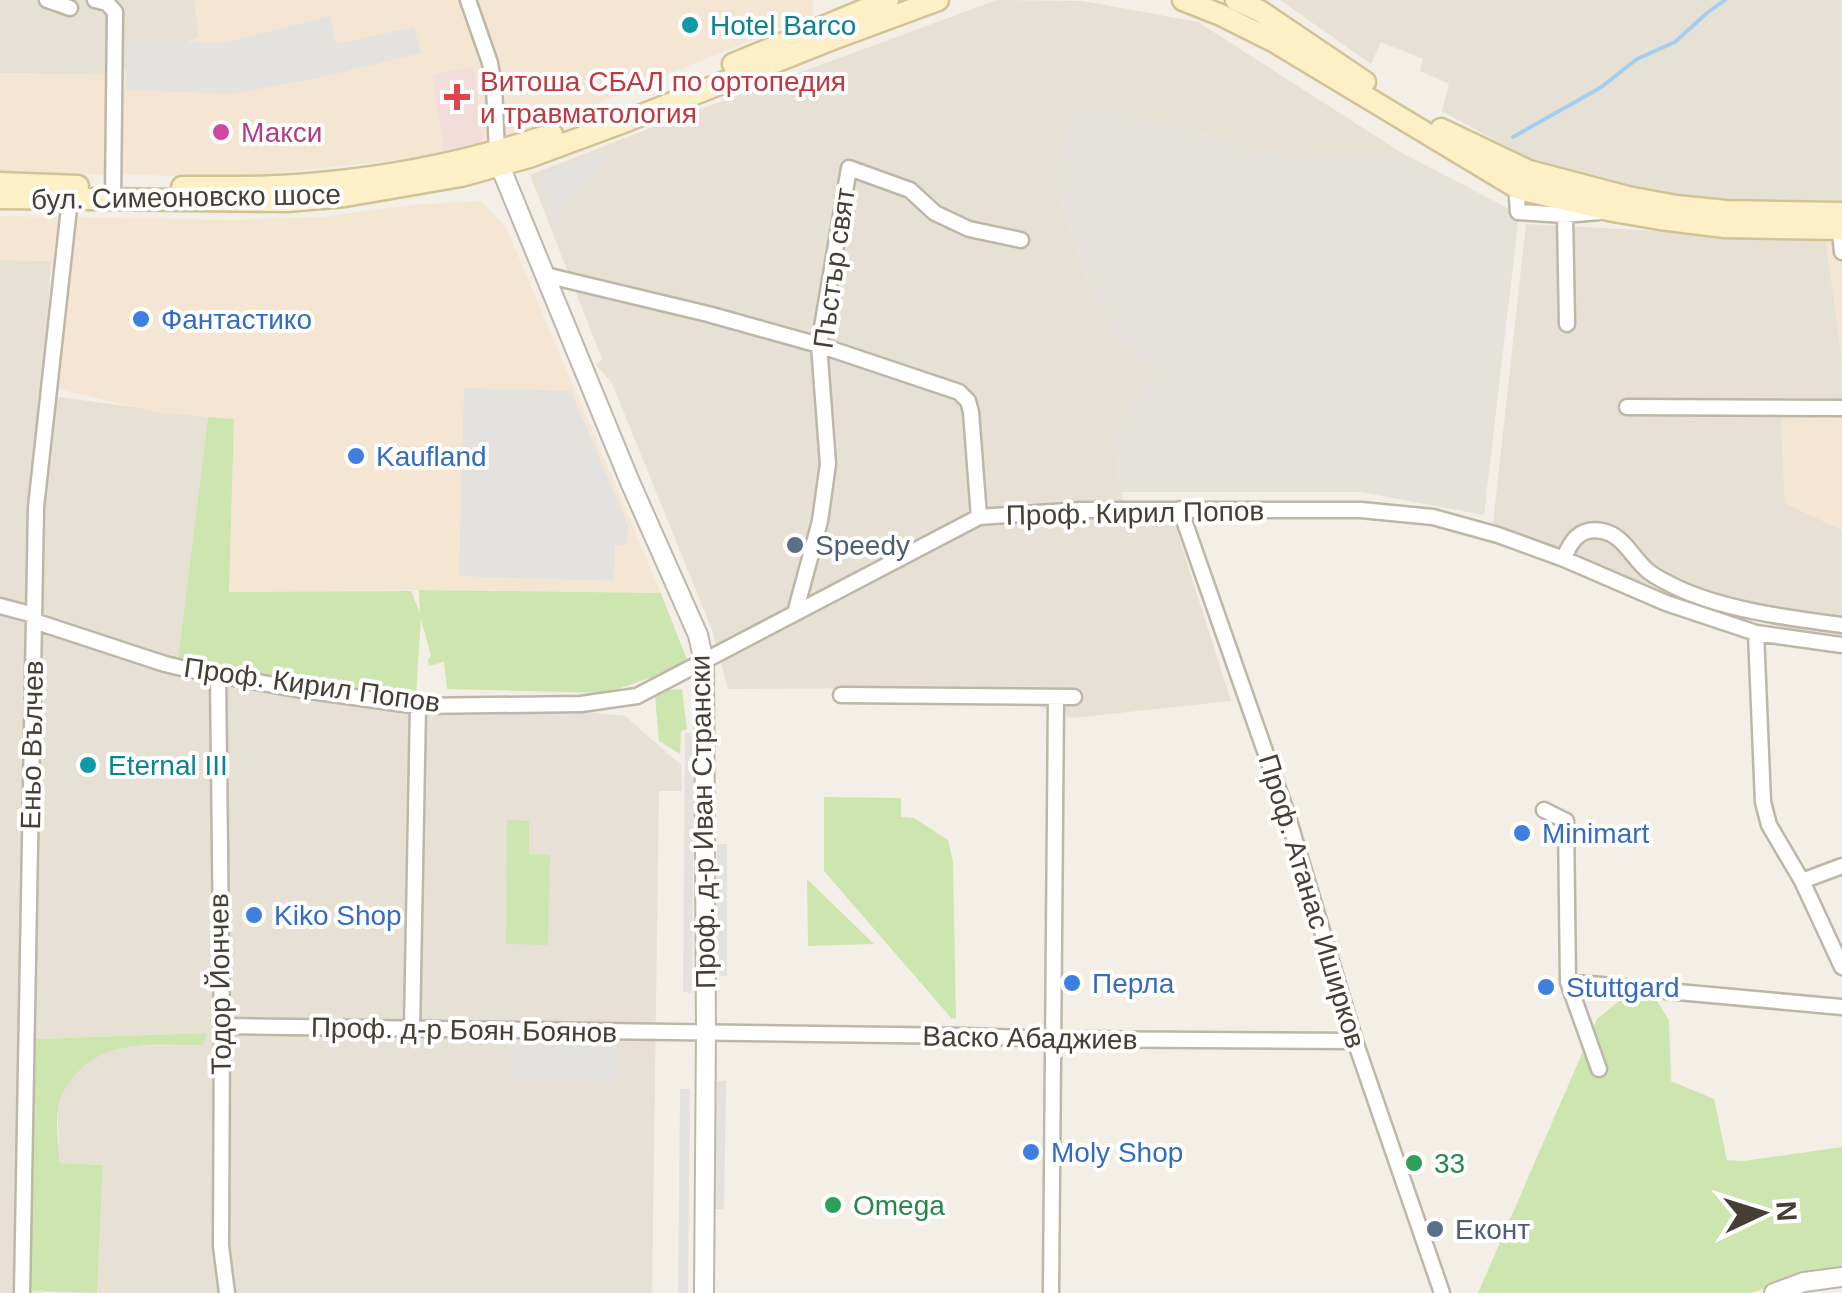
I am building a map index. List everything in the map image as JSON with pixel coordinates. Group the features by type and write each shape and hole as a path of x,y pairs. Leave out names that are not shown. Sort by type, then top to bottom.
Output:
{"main road":[{"name":"бул. Симеоновско шосе","path":"498,159 888,0"},
{"name":"бул. Симеоновско шосе","path":"0,198 70,199 113,193 318,184 498,159 630,120 938,0"},
{"path":"1183,0 1260,11 1434,126 1524,180 1614,212 1725,226 1840,221"},
{"path":"1524,180 1676,206 1840,221"},
{"name":"бул. Симеоновско шосе","path":"0,183 113,193"}],"street":[{"path":"47,0 70,8"},
{"path":"95,0 108,2 115,12 113,193"},
{"path":"468,0 490,62 498,159"},
{"name":"Проф. д-р Иван Странски","path":"498,159 630,482 698,634 704,662 704,1293"},
{"name":"Пъстър свят","path":"795,612 820,521 828,464 819,345 849,168 910,190 935,213 969,229 1021,240"},
{"path":"1524,180 1516,206 1518,212 1614,212"},
{"name":"Еньо Вълчев","path":"22,1293 36,507 70,199"},
{"path":"1565,215 1567,324"},
{"path":"1840,221 1842,252"},
{"path":"544,274 819,345 960,392 971,412 979,517"},
{"path":"1628,406 1842,408"},
{"name":"Проф. Атанас Иширков","path":"1180,509 1286,814 1354,1041 1442,1293"},
{"name":"Проф. Кирил Попов","path":"0,606 164,664 296,689 418,706 581,704 637,696 979,517 1081,510 1361,510 1433,517 1498,535 1666,603 1756,634 1842,645"},
{"path":"1564,559 1570,540 1583,532 1610,533 1648,571 1674,586 1726,604 1842,626"},
{"path":"1756,634 1763,802 1769,825 1802,881 1842,967"},
{"name":"Тодор Йончев","path":"218,675 220,1246 227,1293"},
{"path":"841,694 1074,697"},
{"path":"1051,1293 1056,697"},
{"path":"412,1029 418,706"},
{"path":"1544,810 1566,821 1568,982 1599,1069"},
{"path":"1802,881 1842,866"},
{"path":"1568,982 1842,1008"},
{"name":"Проф. д-р Боян Боянов","path":"222,1026 706,1033"},
{"name":"Васко Абаджиев","path":"706,1033 1354,1041"},
{"path":"1774,1293 1804,1282 1842,1276"}],"shaded area":[{"path":"0,0 194,0 200,37 114,75 0,73"},
{"path":"194,0 812,0 814,14 521,135 442,155 256,175 0,172 0,73 114,75 199,37"},
{"path":"997,0 1083,1 1198,22 1402,153 1288,157 1113,108 1055,182 1085,276 1109,326 1156,371 1113,433 1121,492 1132,522 1175,525 1231,701 1072,718 985,688 728,689 712,630 612,383 596,365 602,359 530,175"},
{"path":"1280,0 1842,0 1842,201 1668,197 1545,168 1442,111 1449,84 1420,71 1423,59 1381,42 1371,64"},
{"path":"330,16 336,44 414,27 421,53 230,94 126,90 127,41 223,43"},
{"name":"Витоша СБАЛ по ортопедия и травматология","path":"474,67 483,145 444,153 432,74"},
{"path":"1113,108 1288,157 1402,153 1519,214 1484,515 1361,492 1121,492 1113,433 1156,371 1109,326 1085,276 1055,182 1072,110"},
{"path":"604,150 608,157 554,223 538,177"},
{"path":"481,201 506,227 661,593 229,592 234,419 160,413 50,387 56,333 51,261 0,260 0,216 236,220 322,217 411,205"},
{"path":"1526,224 1826,240 1842,360 1842,417 1781,419 1785,503 1842,530 1842,634 1781,627 1683,598 1493,524"},
{"path":"1826,240 1842,241 1842,360"},
{"path":"0,260 51,261 43,401 59,397 208,417 178,659 206,686 416,694 625,716 681,765 682,791 659,791 652,1293 97,1293 103,1165 60,1163 57,1104 83,1064 102,1053 131,1046 203,1045 205,1033 36,1039 31,1291 47,1293 0,1293"},
{"path":"464,388 571,391 628,525 627,545 615,545 614,581 459,576"},
{"path":"1842,417 1842,530 1785,503 1781,419"},
{"path":"685,733 694,733 692,993 683,992"},
{"path":"717,844 727,844 727,976 717,976"},
{"path":"513,1041 617,1044 616,1081 512,1077"},
{"path":"717,1081 726,1081 724,1209 714,1209"},
{"path":"680,1089 690,1089 688,1293 678,1293"}],"green space":[{"path":"208,417 234,419 229,592 411,591 420,613 419,590 661,593 687,660 606,693 447,689 444,662 429,666 431,656 421,619 416,694 206,686 178,659"},
{"path":"682,689 687,729 681,731 680,754 659,741 655,697 667,690"},
{"path":"824,797 901,798 901,817 914,818 948,840 953,862 956,1018 952,1019 824,871"},
{"path":"507,820 529,821 529,854 550,855 548,945 506,944"},
{"path":"807,879 874,944 808,946"},
{"path":"1655,998 1669,1020 1671,1081 1714,1099 1727,1160 1842,1147 1842,1270 1784,1280 1752,1293 1478,1293 1597,1019 1619,1001"},
{"path":"206,1033 204,1045 150,1045 115,1050 85,1066 67,1085 57,1114 60,1163 103,1165 97,1293 30,1291 36,1039"}],"waterway":[{"path":"1513,137 1600,88 1637,59 1675,42 1725,0"}],"place":[{"name":"Hotel Barco","path":"690,25"},
{"name":"Витоша СБАЛ по ортопедия и травматология","path":"457,97"},
{"name":"Макси","path":"221,132"},
{"name":"Фантастико","path":"141,319"},
{"name":"Kaufland","path":"356,456"},
{"name":"Speedy","path":"795,545"},
{"name":"Eternal III","path":"88,765"},
{"name":"Minimart","path":"1522,833"},
{"name":"Kiko Shop","path":"254,915"},
{"name":"Перла","path":"1072,983"},
{"name":"Stuttgard","path":"1546,987"},
{"name":"Moly Shop","path":"1031,1152"},
{"name":"33","path":"1414,1163"},
{"name":"Omega","path":"833,1205"},
{"name":"Еконт","path":"1435,1229"}]}
